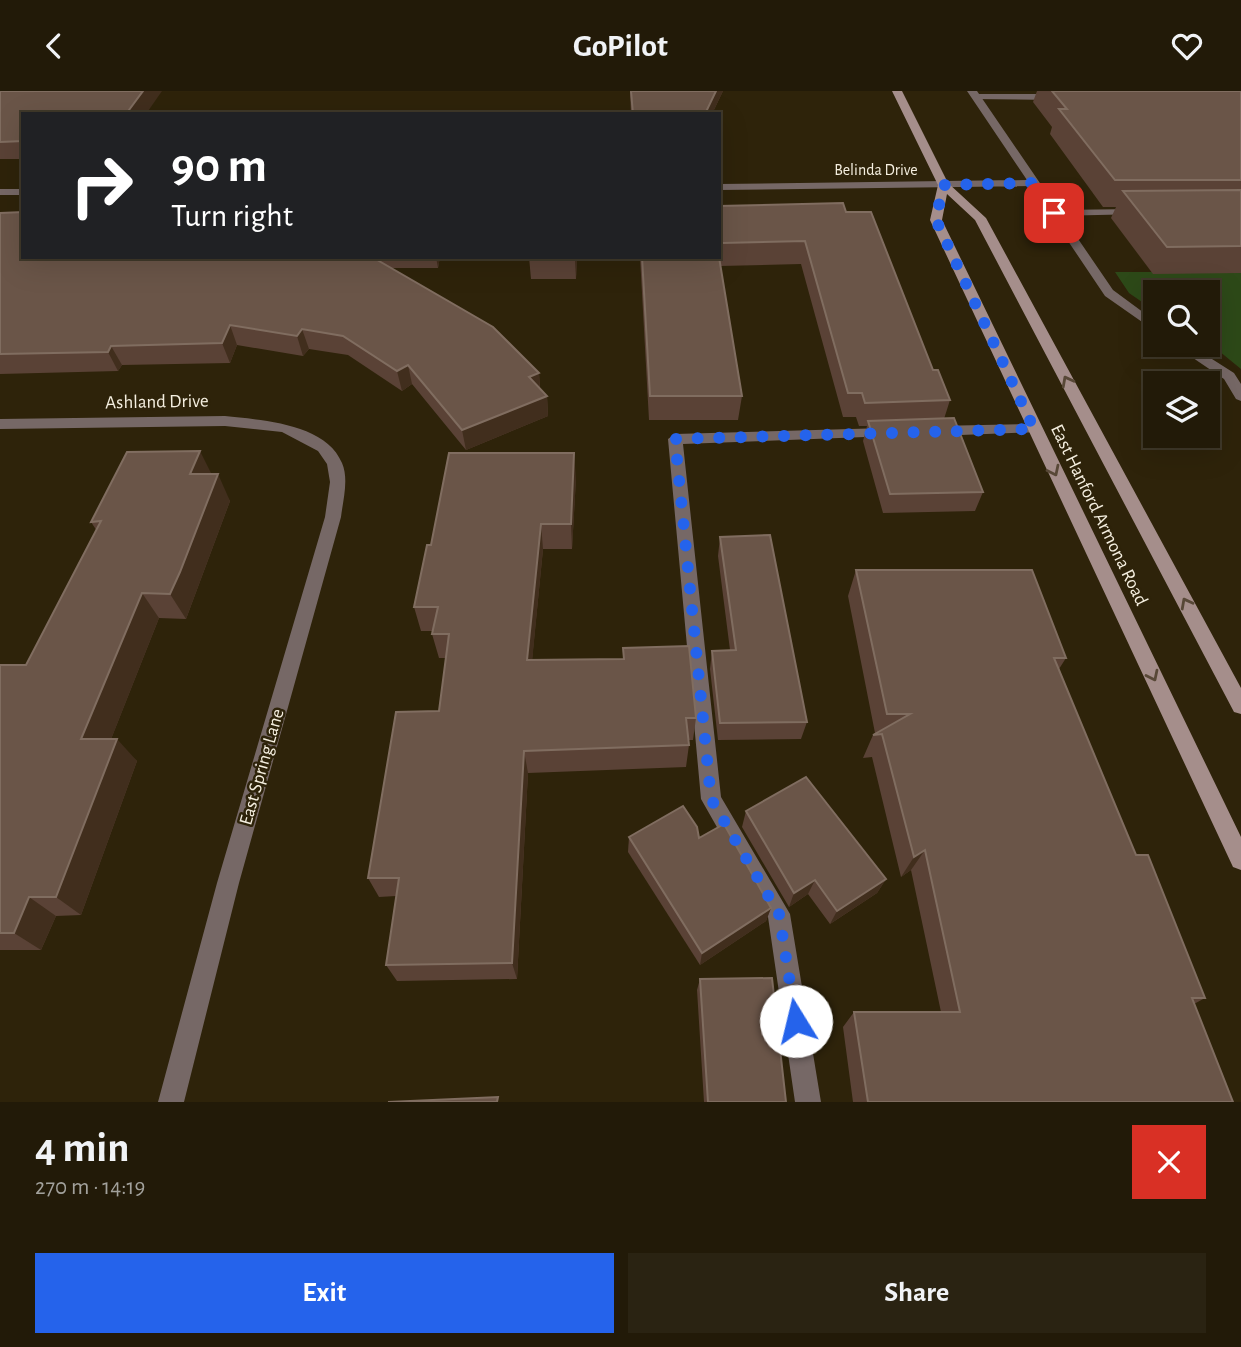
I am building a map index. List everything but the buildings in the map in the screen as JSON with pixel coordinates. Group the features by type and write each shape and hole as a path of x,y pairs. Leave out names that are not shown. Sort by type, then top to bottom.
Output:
{"main road":[{"name":"East Hanford Armona Road","path":"897,91 943,185 980,218 1241,706"},
{"name":"East Hanford Armona Road","path":"943,185 936,220 1241,860"}],"street":[{"path":"974,94 1072,97"},
{"path":"974,94 1109,293 1143,318"},
{"name":"Belinda Drive","path":"721,187 1034,183"},
{"path":"0,192 21,192"},
{"path":"1054,213 1147,212"},
{"path":"1199,357 1228,376 1241,396"},
{"name":"Ashland Drive","path":"0,425 233,421 285,428 312,440"},
{"path":"808,1102 779,914 711,799 675,439 1034,429"},
{"name":"East Spring Lane","path":"171,1102 228,883 334,517 338,482 335,463 323,447 312,440"}],"green space":[{"path":"1115,272 1241,272 1241,369 1220,352 1220,280 1143,280 1143,303 1129,293"}],"route":[{"path":"796,1021 779,914 711,799 675,439 1034,429 936,220 943,185 1034,183 1054,213"}]}
